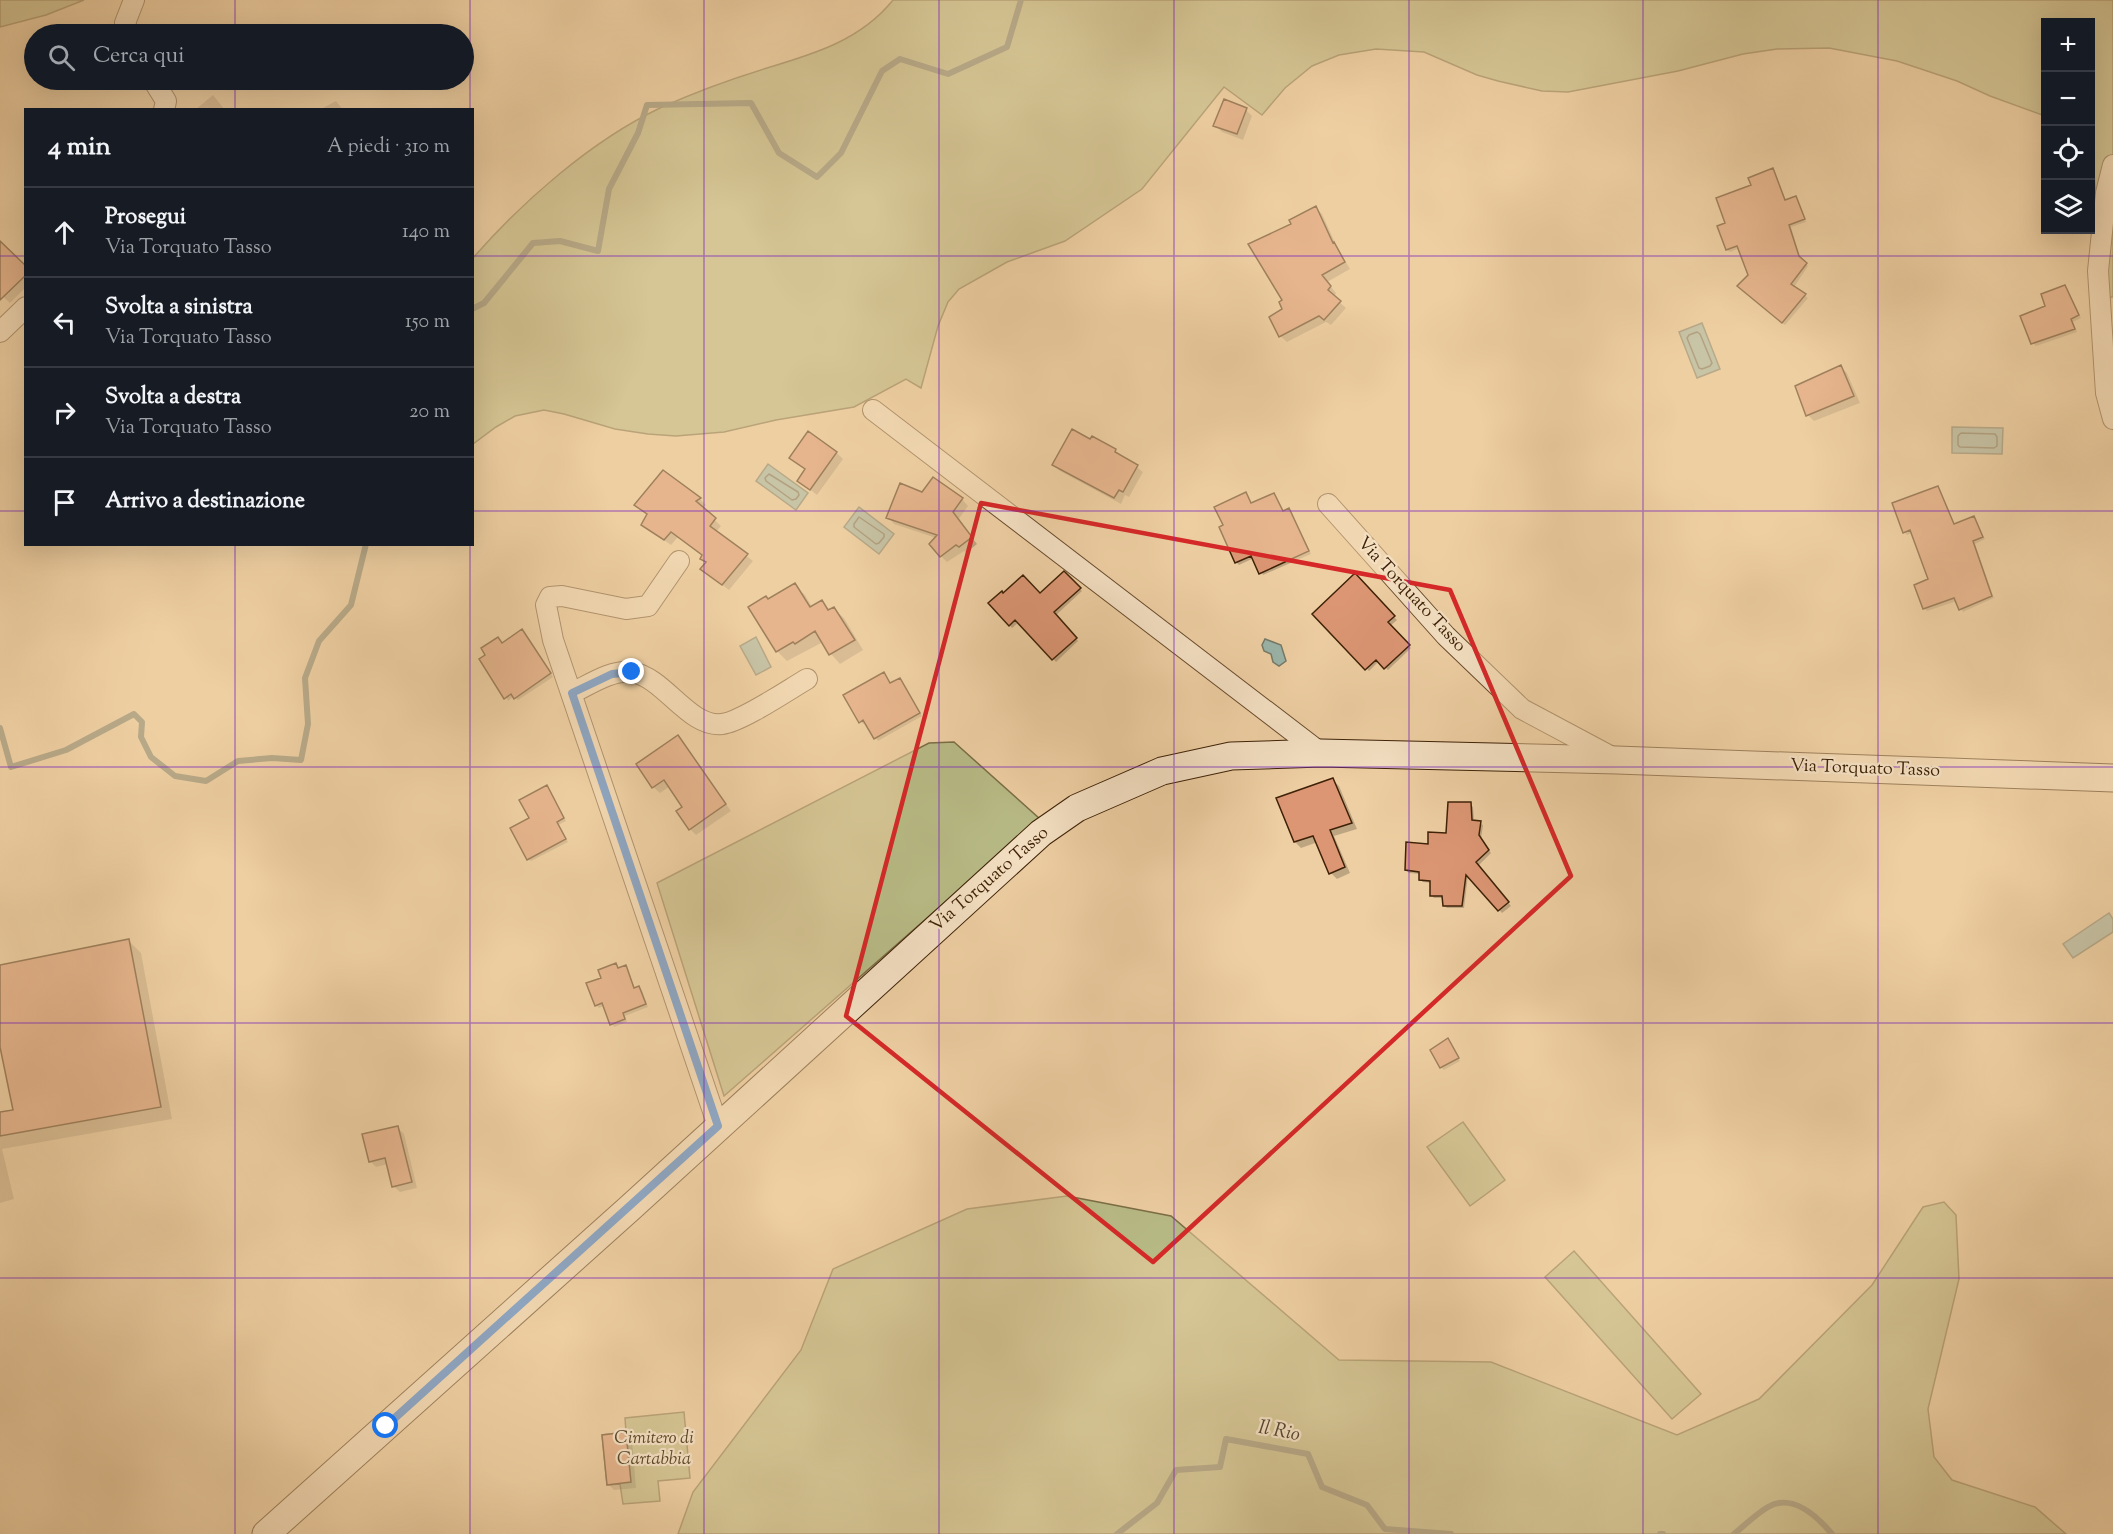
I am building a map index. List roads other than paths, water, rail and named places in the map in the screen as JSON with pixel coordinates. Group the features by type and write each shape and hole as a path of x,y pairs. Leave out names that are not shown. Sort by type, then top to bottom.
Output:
{"street":[{"path":"125,24 134,0"},
{"path":"159,90 166,101 164,108"},
{"path":"2113,165 2106,194 2098,271 2106,393 2113,419"},
{"path":"0,332 24,309"},
{"path":"2104,350 2113,330"},
{"path":"873,410 1321,753"},
{"name":"Via Torquato Tasso","path":"1328,504 1446,636 1522,708 1617,760"},
{"path":"679,561 648,606 626,609 562,596 550,597 546,605 553,640 718,1126"},
{"path":"572,693 612,674 632,672 650,680 704,722 721,724 735,720 807,679"},
{"name":"Via Torquato Tasso","path":"266,1534 631,1207 1041,833 1077,808 1162,771 1231,756 1321,753 1617,760 2113,778"}],"water":[{"path":"1702,323 1720,369 1697,378 1679,332"},
{"path":"1952,427 2003,428 2002,454 1952,453"},
{"path":"768,464 808,493 796,510 756,481"},
{"path":"859,507 894,534 879,554 844,527"},
{"path":"756,637 771,667 756,675 740,646"},
{"path":"1265,639 1281,645 1286,661 1279,666 1273,662 1271,654 1264,651 1262,645"},
{"path":"2109,913 2113,919 2113,932 2073,958 2063,944"}],"waterway":[{"path":"474,308 484,303 533,243 560,241 598,251 609,189 638,133 647,105 751,103 779,153 817,177 841,153 882,71 900,59 948,74 1007,47 1021,0"},
{"path":"0,728 11,767 66,750 134,714 142,722 141,737 151,757 175,776 206,781 238,761 272,758 301,760 308,724 305,678 319,641 351,605 366,546"},
{"name":"Il Rio","path":"1117,1534 1157,1503 1176,1470 1220,1467 1226,1439 1308,1454 1322,1487 1367,1505 1385,1529 1451,1534"},
{"name":"Il Rio","path":"1734,1534 1755,1516 1777,1503 1803,1508 1832,1534"}],"park label":[{"name":"Cimitero di Cartabbia","path":"654,1449"}]}
